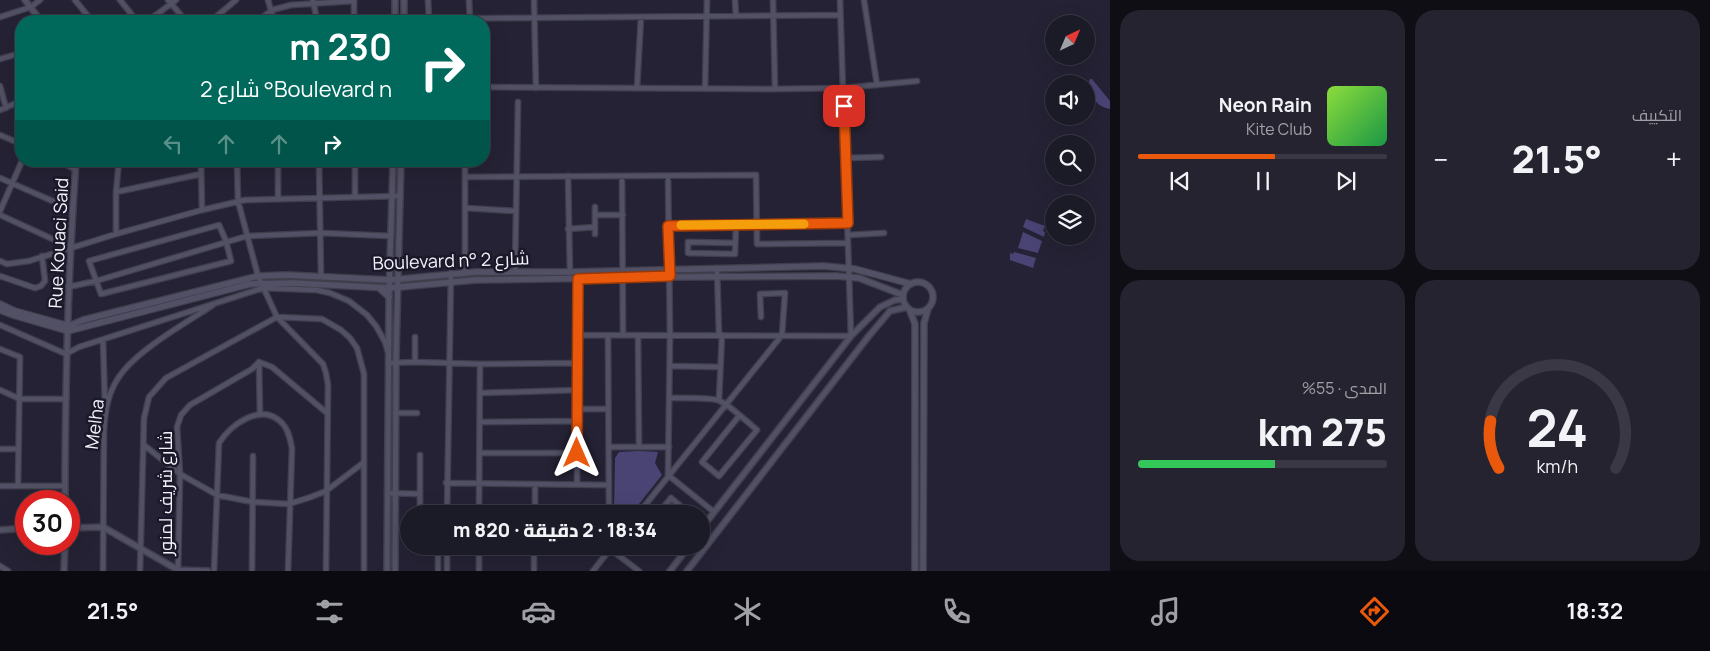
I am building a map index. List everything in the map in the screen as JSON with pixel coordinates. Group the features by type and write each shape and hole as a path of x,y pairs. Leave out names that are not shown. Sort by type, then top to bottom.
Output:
{"main road":[{"name":"Boulevard n° شارع 2","path":"68,328 83,320 258,276 321,276 397,280 465,272 570,272 824,266 849,268 911,284"},
{"name":"Boulevard n° شارع 2","path":"68,328 250,284 262,286 292,283 397,288 475,280 670,276 849,277 873,282 903,297"},
{"path":"915,571 915,324 903,297 905,290 911,284 921,282 930,288 934,297 924,323 923,571"},
{"path":"380,288 389,297"},
{"path":"0,304 68,328"},
{"path":"909,309 920,312 928,309"},
{"path":"0,310 13,315 68,328"}],"street":[{"path":"25,0 37,15"},
{"path":"0,17 31,7 40,0"},
{"path":"75,0 87,15"},
{"path":"120,0 132,15"},
{"path":"155,15 170,2 176,0"},
{"path":"218,15 236,0"},
{"path":"268,0 273,15"},
{"path":"394,0 395,15"},
{"path":"404,0 404,15"},
{"path":"428,0 429,15"},
{"path":"469,0 470,15"},
{"path":"534,0 536,88"},
{"path":"705,89 707,0"},
{"path":"735,0 736,16"},
{"path":"773,0 775,89"},
{"path":"840,0 851,336"},
{"path":"864,0 877,85"},
{"path":"266,15 272,10 291,5 314,2 354,1 354,15"},
{"path":"170,2 181,15"},
{"path":"314,2 316,15"},
{"path":"490,19 840,15"},
{"path":"637,88 641,17"},
{"path":"0,59 15,55"},
{"path":"490,86 775,89 843,88 917,81"},
{"path":"0,86 6,108"},
{"path":"515,271 518,102"},
{"path":"0,110 15,104"},
{"path":"0,135 15,141"},
{"path":"845,158 881,157"},
{"path":"0,210 19,167"},
{"path":"72,167 76,169"},
{"path":"116,234 116,192 118,167"},
{"path":"201,167 202,210"},
{"path":"237,167 238,201 262,286 277,317 323,364 326,373 328,385 326,571"},
{"path":"278,167 278,198"},
{"path":"319,167 322,233 321,276"},
{"path":"355,167 355,197"},
{"path":"387,571 389,297 393,167"},
{"path":"395,571 397,280 401,167"},
{"path":"465,167 465,272"},
{"name":"Rue Kouaci Said","path":"65,490 68,287 76,169"},
{"path":"116,192 201,174"},
{"path":"465,177 756,175 757,244 848,243"},
{"path":"568,176 570,272"},
{"path":"622,176 624,335"},
{"path":"668,176 670,270 668,475"},
{"path":"0,178 73,210"},
{"path":"0,261 7,264 16,264 70,247 238,201 278,198 320,199 400,196"},
{"path":"595,207 595,234"},
{"path":"466,208 516,211"},
{"path":"0,215 70,247"},
{"path":"595,215 623,215"},
{"path":"668,226 848,223"},
{"path":"219,224 226,241 231,261 101,294 90,261 219,224"},
{"path":"736,225 736,243 736,254 688,253 688,242 736,243"},
{"path":"568,229 595,227"},
{"path":"68,287 96,281 247,236 322,233 391,236"},
{"path":"848,234 884,233"},
{"path":"0,276 35,288 41,286 45,281 42,256"},
{"path":"717,268 720,335 719,400"},
{"path":"577,484 578,271"},
{"path":"447,505 451,273"},
{"path":"0,325 66,354 80,347 262,286 317,290 349,301 367,315 385,342 389,357"},
{"path":"644,505 782,335 785,293 760,294 761,317"},
{"path":"710,517 851,336 880,307 903,297"},
{"name":"Melha","path":"102,571 104,431 106,409 117,379 138,355 218,301"},
{"path":"687,571 890,311 909,309"},
{"path":"140,571 144,418 149,397 166,378 277,317 322,320 341,330 350,338 357,348 361,359 364,374 364,571"},
{"path":"578,335 851,336"},
{"path":"608,335 609,505"},
{"path":"638,335 639,447"},
{"path":"414,362 415,338"},
{"path":"103,340 106,409"},
{"path":"0,349 20,358 18,486"},
{"path":"260,415 258,362 272,367 327,413"},
{"name":"شارع شريف لمنور","path":"178,570 180,474 177,427 181,415 190,405 252,369 258,362"},
{"path":"389,363 578,363"},
{"path":"479,505 480,364"},
{"path":"670,366 720,367"},
{"path":"0,390 20,399 65,399"},
{"path":"480,393 578,390"},
{"path":"670,398 719,400 726,405 756,430 719,476 702,462 739,416"},
{"path":"578,409 608,409"},
{"path":"396,413 417,413"},
{"path":"214,571 219,443 224,435 246,417 260,415 276,418 282,423 290,438 292,448 288,571"},
{"path":"480,422 578,421"},
{"path":"144,445 180,474 217,495 253,502 289,504 326,491 363,463"},
{"path":"609,447 669,447"},
{"path":"0,449 18,449"},
{"path":"480,453 577,453"},
{"path":"420,455 420,505"},
{"path":"252,571 253,456"},
{"path":"668,475 714,512"},
{"path":"446,483 609,484"},
{"path":"534,505 535,484"},
{"path":"0,486 65,486"},
{"path":"387,493 420,494"},
{"path":"666,505 672,498 680,505"},
{"path":"80,528 103,527 178,570 208,571"},
{"path":"0,530 15,529"},
{"path":"64,571 65,555"},
{"path":"438,555 438,571"},
{"path":"447,555 447,571"},
{"path":"479,555 479,571"},
{"path":"534,555 534,571"},
{"path":"593,571 605,555"},
{"path":"620,555 639,571"},
{"path":"670,571 682,555"},
{"path":"0,566 8,571"}],"shaded area":[{"path":"1095,83 1110,101 1110,109 1097,103 1095,100"},
{"path":"1026,219 1045,226 1043,231 1045,232 1044,237 1023,227"},
{"path":"1023,232 1042,241 1038,253 1018,248"},
{"path":"1014,252 1036,258 1033,268 1010,260 1010,253 1013,254"},
{"path":"619,452 658,452 655,463 662,475 638,505 614,505 615,458"}],"slow traffic":[{"path":"681,225 804,224"}],"route":[{"path":"577,453 578,279 670,276 668,226 848,223 844,106"}]}
